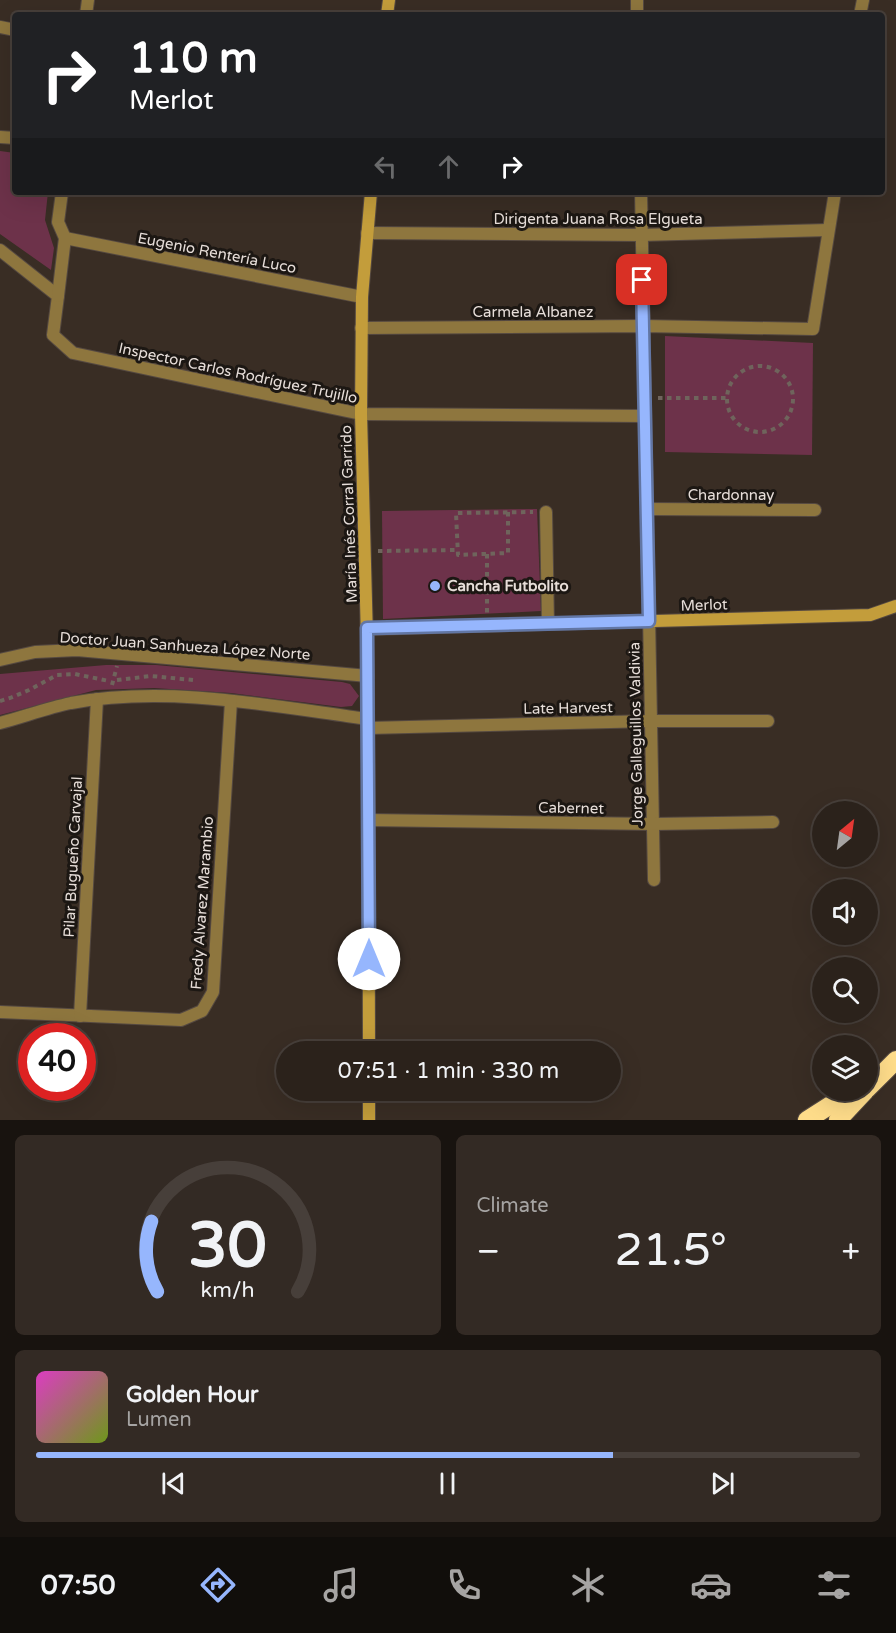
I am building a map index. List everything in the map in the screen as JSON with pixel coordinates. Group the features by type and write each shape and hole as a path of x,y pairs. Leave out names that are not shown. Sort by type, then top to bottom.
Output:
{"highway":[{"path":"878,1078 890,1066"},
{"path":"807,1120 837,1101"},
{"path":"838,1120 856,1101"}],"street":[{"path":"58,296 66,238 58,222 62,195"},
{"name":"María Inés Corral Garrido","path":"369,1041 368,676 361,414 362,297 371,195"},
{"name":"Jorge Galleguillos Valdivia","path":"641,195 654,880"},
{"path":"828,230 834,195"},
{"name":"Dirigenta Juana Rosa Elgueta","path":"367,233 641,235 828,230"},
{"name":"Carmela Albanez","path":"362,328 643,326 813,329 828,230"},
{"name":"Eugenio Rentería Luco","path":"66,238 362,297"},
{"path":"0,250 58,296"},
{"name":"Inspector Carlos Rodríguez Trujillo","path":"58,296 53,335 73,353 361,414 645,416"},
{"name":"Chardonnay","path":"647,509 815,510"},
{"path":"546,512 548,624"},
{"name":"Merlot","path":"367,628 870,615 896,606"},
{"name":"Doctor Juan Sanhueza López Norte","path":"0,660 35,652 77,650 368,676"},
{"name":"Late Harvest","path":"0,723 69,704 97,699 156,696 231,700 368,723 768,722"},
{"name":"Pilar Bugueño Carvajal","path":"80,1016 97,699"},
{"name":"Fredy Alvarez Marambio","path":"0,1012 181,1020 202,1011 213,992 231,700"},
{"name":"Cabernet","path":"368,820 653,824 773,822"},
{"path":"369,1101 369,1120"}],"path":[{"path":"762,366 772,368 782,374 789,383 792,404 789,415 782,423 761,432 741,426 728,409 726,398 733,378 741,371 762,366"},
{"path":"645,398 726,398"},
{"path":"508,512 508,553 458,555 456,513 508,512 546,512"},
{"path":"365,552 458,550"},
{"path":"487,554 487,626"},
{"path":"110,699 120,654"}],"shaded area":[{"path":"0,151 12,153 12,195 48,195 45,220 54,248 51,270 0,234"},
{"path":"665,336 813,343 812,455 665,452"},
{"path":"537,509 541,611 383,619 382,511"},
{"path":"106,665 156,665 342,682 350,684 359,696 352,706 341,707 231,693 154,688 96,690 0,715 0,674"}],"place":[{"name":"Cancha Futbolito","path":"435,586"}],"route":[{"path":"369,959 367,628 649,621 642,280"}]}
